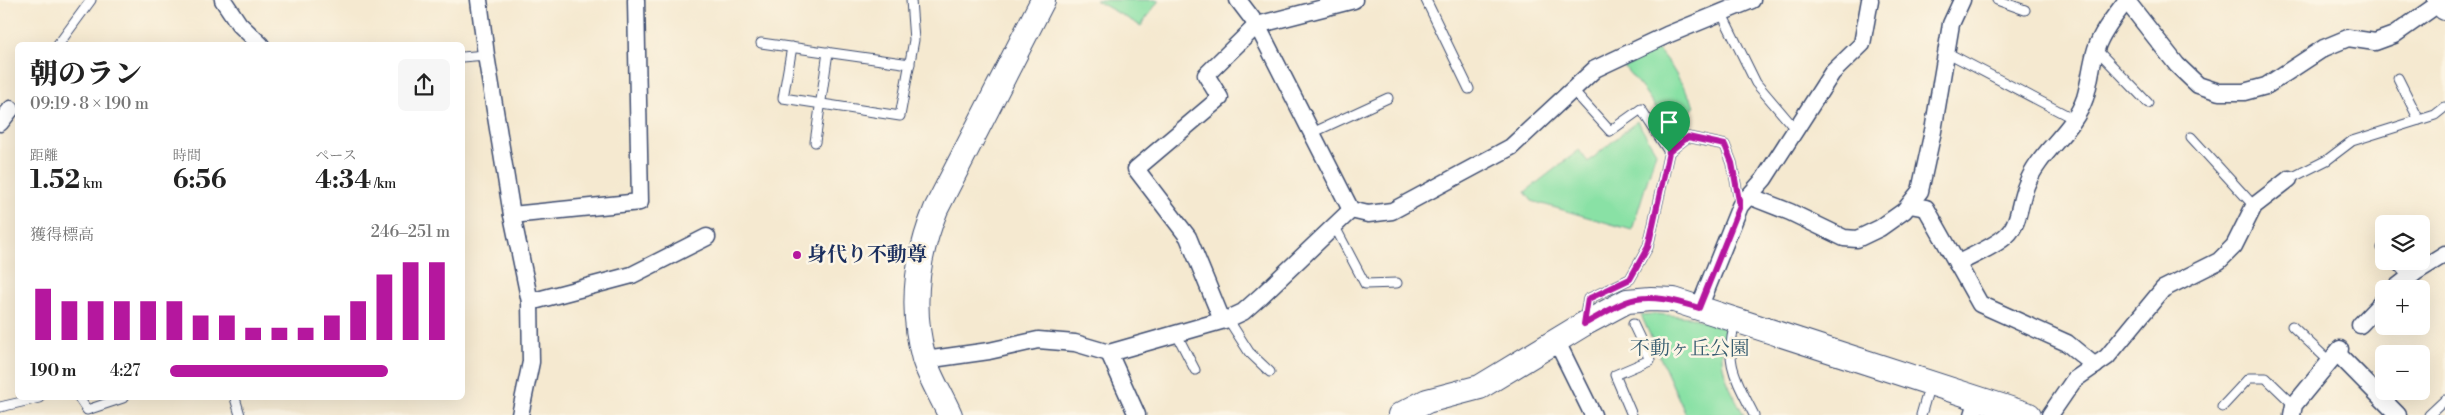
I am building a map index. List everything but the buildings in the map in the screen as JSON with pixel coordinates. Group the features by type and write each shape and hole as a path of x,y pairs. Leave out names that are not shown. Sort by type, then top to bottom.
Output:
{"street":[{"path":"223,0 239,24 258,42"},
{"path":"479,0 486,56 512,215 530,302 531,362 520,415"},
{"path":"512,215 640,202 636,0"},
{"path":"950,415 924,360 916,300 917,272 926,235 936,209 1043,0"},
{"path":"1238,0 1257,25 1351,210 1368,214 1392,211 1511,147 1595,69 1667,35 1722,14 1752,0"},
{"path":"1225,320 1188,237 1136,169 1220,98 1206,75 1257,25 1354,0"},
{"path":"1699,308 1744,201 1764,179 1832,73 1862,44 1870,0"},
{"path":"1744,201 1790,212 1844,238 1857,239 1880,228 1910,205 1920,191 1933,131 1951,24 1962,0"},
{"path":"1958,264 2007,236 2016,223 2026,186 2040,158 2066,133 2074,119 2085,98 2096,49 2108,25 2126,0 2177,65 2198,85 2219,92 2244,92 2266,86 2324,48 2348,38 2375,42 2394,35 2442,3"},
{"path":"0,123 14,105"},
{"path":"2050,415 2074,380 2107,357 2163,289 2219,261 2234,246 2254,206 2289,179"},
{"path":"1910,205 1926,208 1980,304 2067,343 2095,366"},
{"path":"924,360 989,352 1038,340 1075,343 1109,352 1225,320 1243,312 1351,210"},
{"path":"530,302 632,274 706,237"},
{"path":"2406,280 2445,254"},
{"path":"1400,415 1427,401 1480,387 1584,324 1627,301 1652,299 1674,300 1930,383 1976,407 2030,415"},
{"path":"2360,324 2375,309"},
{"path":"1557,342 1593,415"},
{"path":"1109,352 1137,415"},
{"path":"2293,410 2335,355 2398,415"}],"lane":[{"path":"60,42 91,0"},
{"path":"792,48 783,98 900,116 914,40 911,0"},
{"path":"1426,0 1469,89"},
{"path":"1997,0 2024,10"},
{"path":"1722,14 1756,82 1796,130"},
{"path":"761,43 910,64"},
{"path":"2096,49 2148,103"},
{"path":"815,142 828,52"},
{"path":"1946,52 2074,119"},
{"path":"465,57 486,56"},
{"path":"2398,78 2419,120"},
{"path":"1572,90 1610,131 1641,109 1669,152"},
{"path":"1312,133 1388,98"},
{"path":"2289,179 2327,160 2352,141 2436,114 2445,107"},
{"path":"1584,324 1588,299 1630,279 1648,247 1669,152 1688,137 1725,145 1744,201"},
{"path":"2190,137 2254,206"},
{"path":"1334,225 1365,284 1397,283"},
{"path":"2402,270 2409,278"},
{"path":"1225,320 1249,352 1270,372"},
{"path":"1736,320 1731,353 1732,369 1754,415"},
{"path":"1632,415 1615,375 1650,360 1633,324"},
{"path":"2292,326 2335,355"},
{"path":"1176,333 1195,370"},
{"path":"2222,407 2249,378 2266,378 2293,410"},
{"path":"1921,415 1930,383"},
{"path":"0,407 30,400"},
{"path":"80,400 87,410 117,400"},
{"path":"236,400 240,415"},
{"path":"2428,415 2445,400"}],"green space":[{"path":"1095,0 1159,0 1141,26"},
{"path":"1656,47 1671,66 1695,106 1684,120 1667,124 1645,92 1622,64"},
{"path":"1637,121 1656,152 1632,230 1532,201 1525,192 1579,150 1588,162"},
{"name":"不動ヶ丘公園","path":"1656,314 1691,317 1726,329 1722,353 1725,374 1744,415 1686,415 1641,315"}],"place":[{"name":"身代り不動尊","path":"797,255"}],"route":[{"path":"1688,137 1725,145 1732,163 1740,206 1699,308 1674,300 1627,301 1584,324 1588,299 1630,279 1648,247 1669,152 1688,137"}]}
